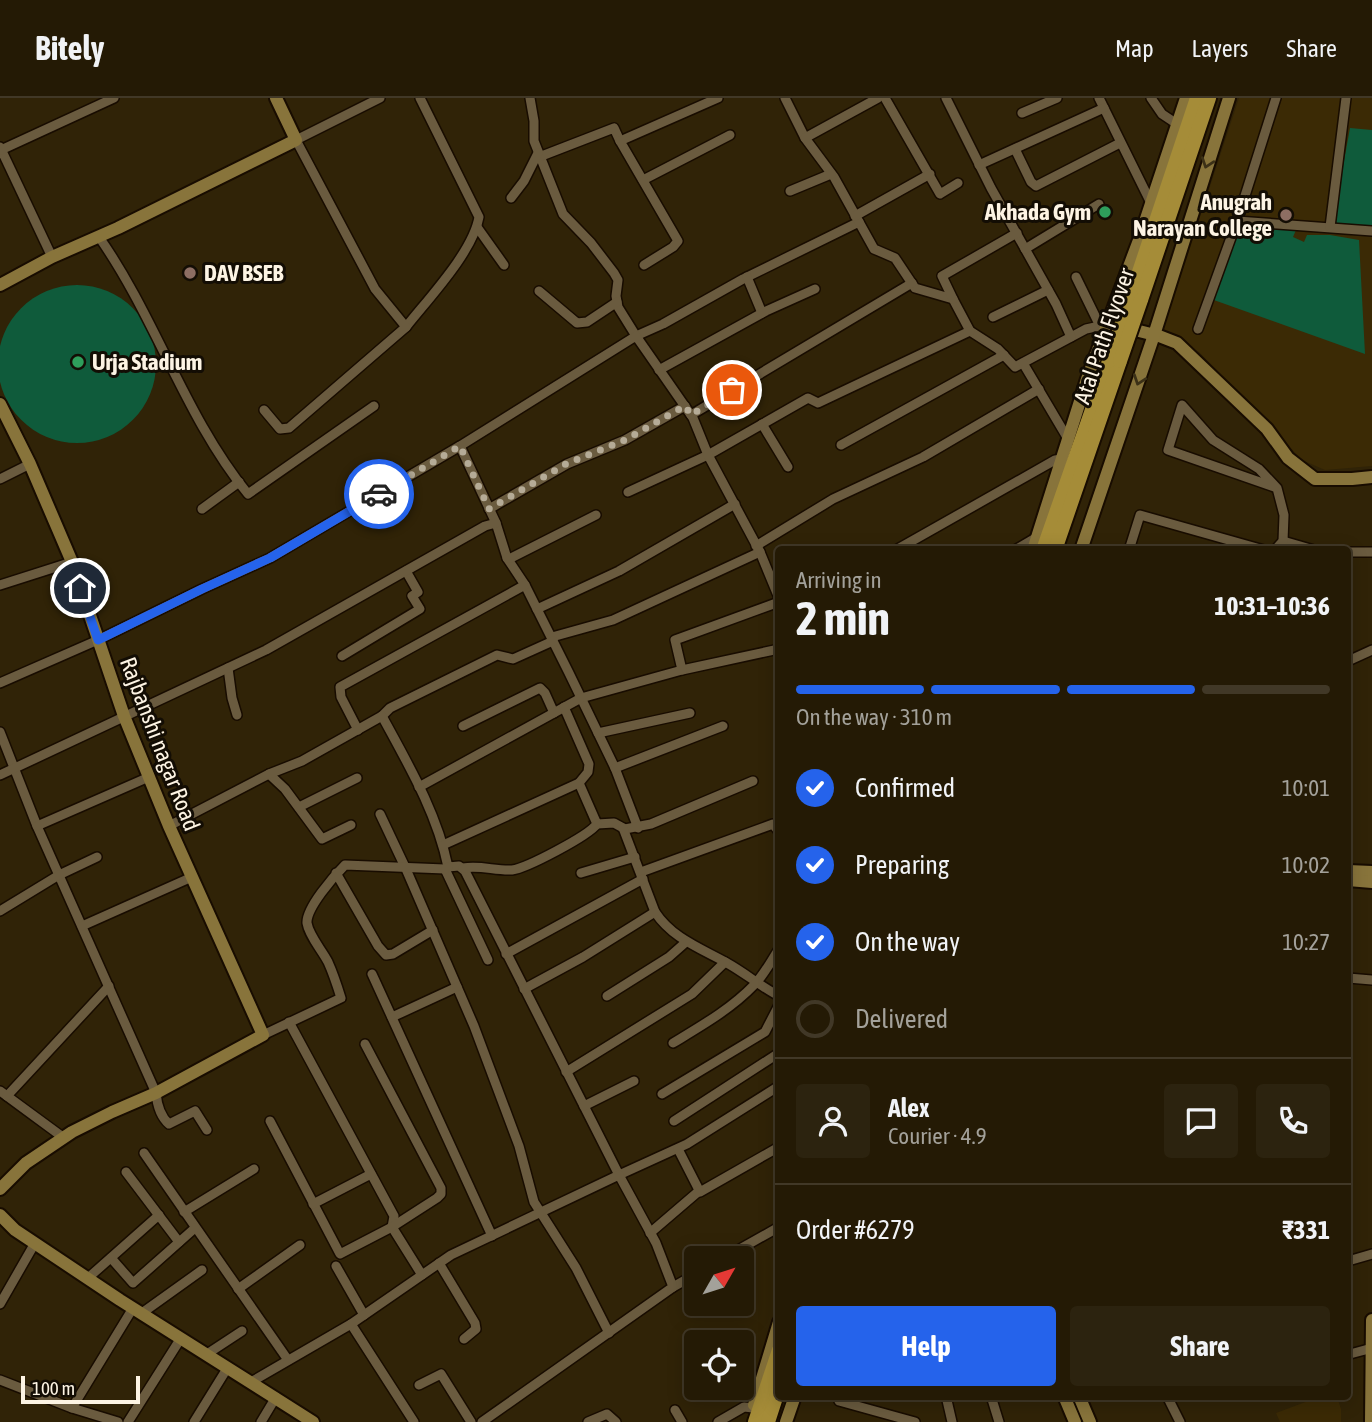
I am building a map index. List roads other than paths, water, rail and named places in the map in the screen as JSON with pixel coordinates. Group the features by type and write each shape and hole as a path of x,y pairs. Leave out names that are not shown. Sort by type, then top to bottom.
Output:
{"main road":[{"name":"Atal Path Flyover","path":"1136,298 1197,98"},
{"name":"Atal Path Flyover","path":"1056,546 1114,361 1209,98"},
{"name":"Atal Path Flyover","path":"1038,545 1114,361"},
{"path":"754,1415 775,1360"},
{"path":"768,1422 775,1400"}],"street":[{"path":"52,257 1,148 114,98"},
{"path":"275,98 375,289 405,327"},
{"path":"0,285 52,257 99,237 380,98"},
{"path":"264,410 280,429 289,428 405,327 455,267 477,227 479,217 420,98"},
{"path":"530,98 534,141 563,214 591,243 617,277 617,302 622,315 691,415 708,455 758,549 775,590"},
{"path":"621,141 718,98"},
{"path":"785,98 805,138 831,174 874,249 895,258 915,288 953,299"},
{"path":"805,138 878,98"},
{"path":"885,98 940,194 958,183"},
{"path":"946,98 1071,337"},
{"path":"1022,113 1057,98"},
{"path":"1099,98 1151,203"},
{"path":"1151,98 1162,114 1177,124"},
{"path":"1038,545 1087,379 1186,98"},
{"path":"1083,546 1229,98"},
{"path":"1198,329 1237,221 1276,98"},
{"path":"1331,227 1346,98"},
{"path":"979,165 1104,108"},
{"path":"510,198 524,181 539,155 614,128 678,241 644,265"},
{"path":"643,180 730,135"},
{"path":"1015,149 1031,182 1036,186 1120,143"},
{"path":"790,191 831,174"},
{"path":"0,683 98,640 270,558 460,446 636,336 857,219 930,174"},
{"path":"1025,249 1099,204"},
{"path":"1237,221 1372,231"},
{"path":"477,227 505,265"},
{"path":"1017,233 942,276 970,331 998,349 1015,367 1086,329 1105,325 1154,335 1177,343 1267,429 1288,458 1315,479 1372,477"},
{"path":"99,237 120,266 211,442 247,493 251,493 374,407"},
{"path":"747,277 762,313"},
{"path":"1076,277 1105,325"},
{"path":"691,415 912,283"},
{"path":"659,370 762,313 815,289"},
{"path":"993,317 1048,290"},
{"path":"538,291 577,323 587,322 617,302"},
{"path":"628,492 708,455 808,398 818,403 970,331"},
{"path":"841,445 1004,355"},
{"path":"1023,363 1068,439"},
{"path":"169,827 269,774 302,761 382,716 390,708 485,661 500,655 513,659 549,641 613,620 758,549 833,499 923,457 1039,389"},
{"name":"Rajbanshi nagar Road","path":"0,404 30,464 72,562 124,716 169,827 263,1035"},
{"path":"1277,488 1168,450 1182,405 1213,440 1259,469 1277,488 1284,515 1283,541 1279,546"},
{"path":"489,509 566,464 625,440 685,406"},
{"path":"762,424 788,467"},
{"path":"443,845 579,783 588,772 589,764 573,703 537,609 507,558 491,524 489,509 460,446"},
{"path":"904,546 1055,460 1062,459"},
{"path":"0,479 30,464"},
{"path":"202,509 239,482"},
{"path":"537,609 620,572 735,503"},
{"path":"507,558 596,515"},
{"path":"1130,546 1140,515 1250,546"},
{"path":"0,775 266,650 491,524"},
{"path":"1283,541 1300,546"},
{"path":"1351,552 1372,552"},
{"path":"0,585 72,562"},
{"path":"342,656 421,609 412,596 418,592 405,572"},
{"path":"358,730 341,697 340,687 522,587"},
{"path":"682,670 675,640 775,602"},
{"path":"419,787 573,703 682,670 775,650"},
{"path":"1351,660 1372,650"},
{"path":"228,668 237,715"},
{"path":"463,726 540,688 554,713"},
{"path":"573,703 598,733 615,768 635,857 645,873 655,912 662,923 686,942 725,962 775,994"},
{"path":"598,733 690,713"},
{"path":"382,716 419,787 443,845 446,868 488,960"},
{"path":"615,768 723,726"},
{"path":"0,732 37,826 156,1093 157,1103 169,1124 195,1111 207,1130"},
{"path":"269,774 323,839 351,825"},
{"path":"37,826 149,777"},
{"path":"299,807 357,778"},
{"path":"0,1189 26,1163 64,1138 112,1112 156,1093 263,1035 341,998 329,964 309,930 307,921 313,906 336,873 345,865 406,869 481,866 508,870 521,867 585,835 597,824 614,823 629,829 753,781"},
{"path":"579,783 597,824"},
{"path":"380,814 457,987 515,1134 534,1202 576,1268 609,1333"},
{"path":"506,954 645,873 773,824 775,827"},
{"path":"0,911 59,875 97,857"},
{"path":"581,873 635,857"},
{"path":"463,868 650,1233 673,1287"},
{"path":"1351,871 1372,873"},
{"path":"336,873 378,946 386,955 393,954 433,930"},
{"path":"82,926 192,877"},
{"path":"1351,880 1372,882"},
{"path":"524,989 583,957 655,912"},
{"path":"607,996 669,957 686,942"},
{"path":"673,1043 717,1016 756,984 775,955"},
{"path":"566,1072 691,994 725,962"},
{"path":"372,975 492,1236"},
{"path":"1351,978 1372,980"},
{"path":"64,1138 4,1094 109,986"},
{"path":"392,1017 457,987"},
{"path":"662,1094 765,1031 775,1012"},
{"path":"289,1022 394,1216 392,1227 422,1275"},
{"path":"270,1121 340,1254 392,1227 437,1198 441,1194 441,1188 365,1044"},
{"path":"674,1121 775,1056"},
{"path":"584,1106 634,1081"},
{"path":"251,1382 351,1324 451,1255 678,1149 775,1088"},
{"path":"678,1149 699,1191"},
{"path":"650,1233 699,1191 704,1191 775,1149"},
{"path":"144,1153 288,1360"},
{"path":"184,1212 254,1169"},
{"path":"126,1171 179,1242"},
{"path":"313,1204 371,1174"},
{"path":"0,1215 15,1230 313,1422"},
{"path":"88,1278 159,1215"},
{"path":"111,1258 133,1283 195,1228"},
{"path":"745,1246 775,1229"},
{"path":"0,1304 35,1243"},
{"path":"238,1289 300,1245"},
{"path":"1351,1260 1372,1254"},
{"path":"439,1263 475,1323 476,1329 464,1339"},
{"path":"335,1266 364,1314"},
{"path":"72,1408 137,1310 202,1270"},
{"path":"482,1422 684,1281"},
{"path":"1371,1422 1372,1320"},
{"path":"351,1324 414,1422"},
{"path":"207,1354 242,1331"},
{"path":"748,1422 754,1415 775,1337"},
{"path":"128,1422 181,1338"},
{"path":"1351,1354 1372,1348"},
{"path":"194,1422 228,1367"},
{"path":"419,1385 441,1374 471,1422"},
{"path":"0,1380 72,1408 118,1422"},
{"path":"261,1422 276,1397"},
{"path":"786,1422 794,1400"},
{"path":"839,1400 915,1422"},
{"path":"947,1400 952,1422"},
{"path":"992,1400 999,1422"},
{"path":"1066,1400 1075,1422"},
{"path":"1081,1400 1090,1422"},
{"path":"1169,1400 1180,1422"},
{"path":"718,1422 744,1406 754,1415"},
{"path":"675,1410 682,1422"},
{"path":"588,1422 607,1414 616,1422"}],"place":[{"name":"Akhada Gym","path":"1105,212"},
{"name":"Anugrah Narayan College","path":"1286,215"},
{"name":"DAV BSEB","path":"190,273"},
{"name":"Urja Stadium","path":"78,362"}]}
